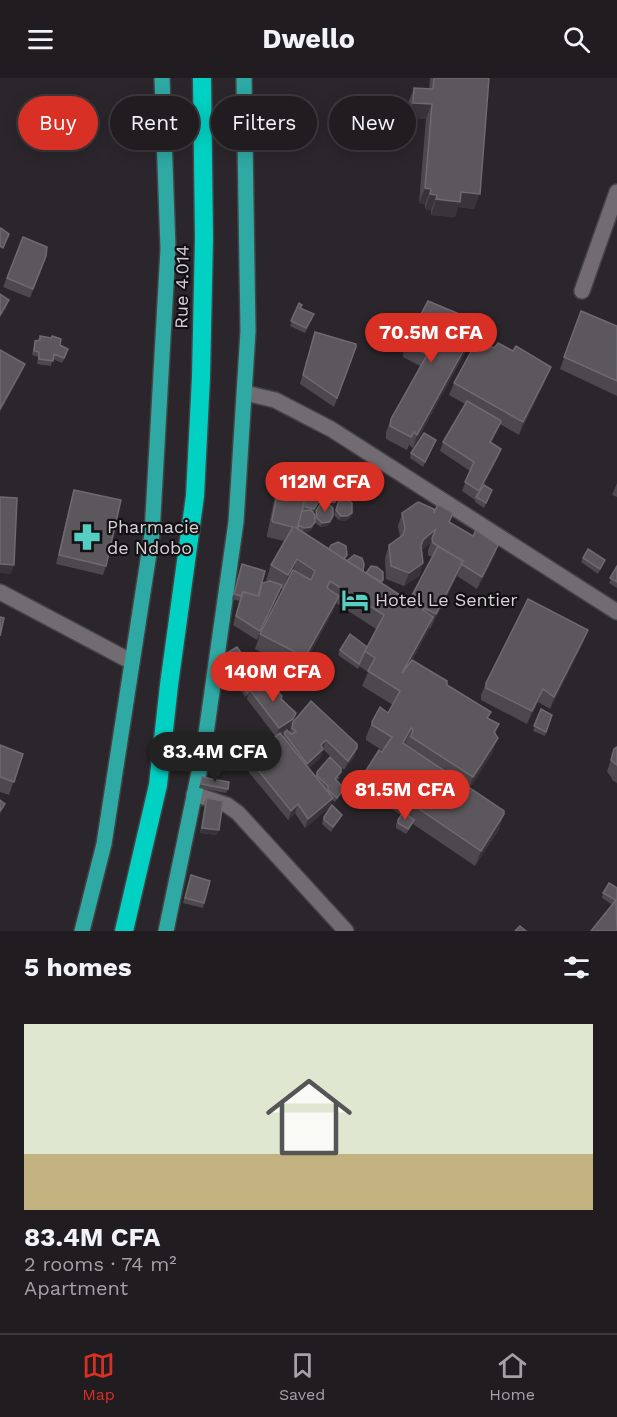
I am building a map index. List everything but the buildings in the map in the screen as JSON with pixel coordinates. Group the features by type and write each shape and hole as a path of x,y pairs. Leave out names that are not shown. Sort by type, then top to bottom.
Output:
{"highway":[{"name":"Rue 4.014","path":"124,931 158,785 195,496 201,377 204,238 202,78"}],"main road":[{"path":"82,931 104,844 152,534 167,261 162,78"},
{"path":"166,931 204,748 236,522 248,331 244,78"}],"street":[{"path":"582,291 617,192"},
{"path":"245,393 275,400 331,429 617,612"},
{"path":"0,592 132,662"},
{"path":"194,794 227,805 238,813 346,931"}],"place":[{"name":"Pharmacie de Ndobo","path":"87,537"},
{"name":"Hotel Le Sentier","path":"355,600"}]}
